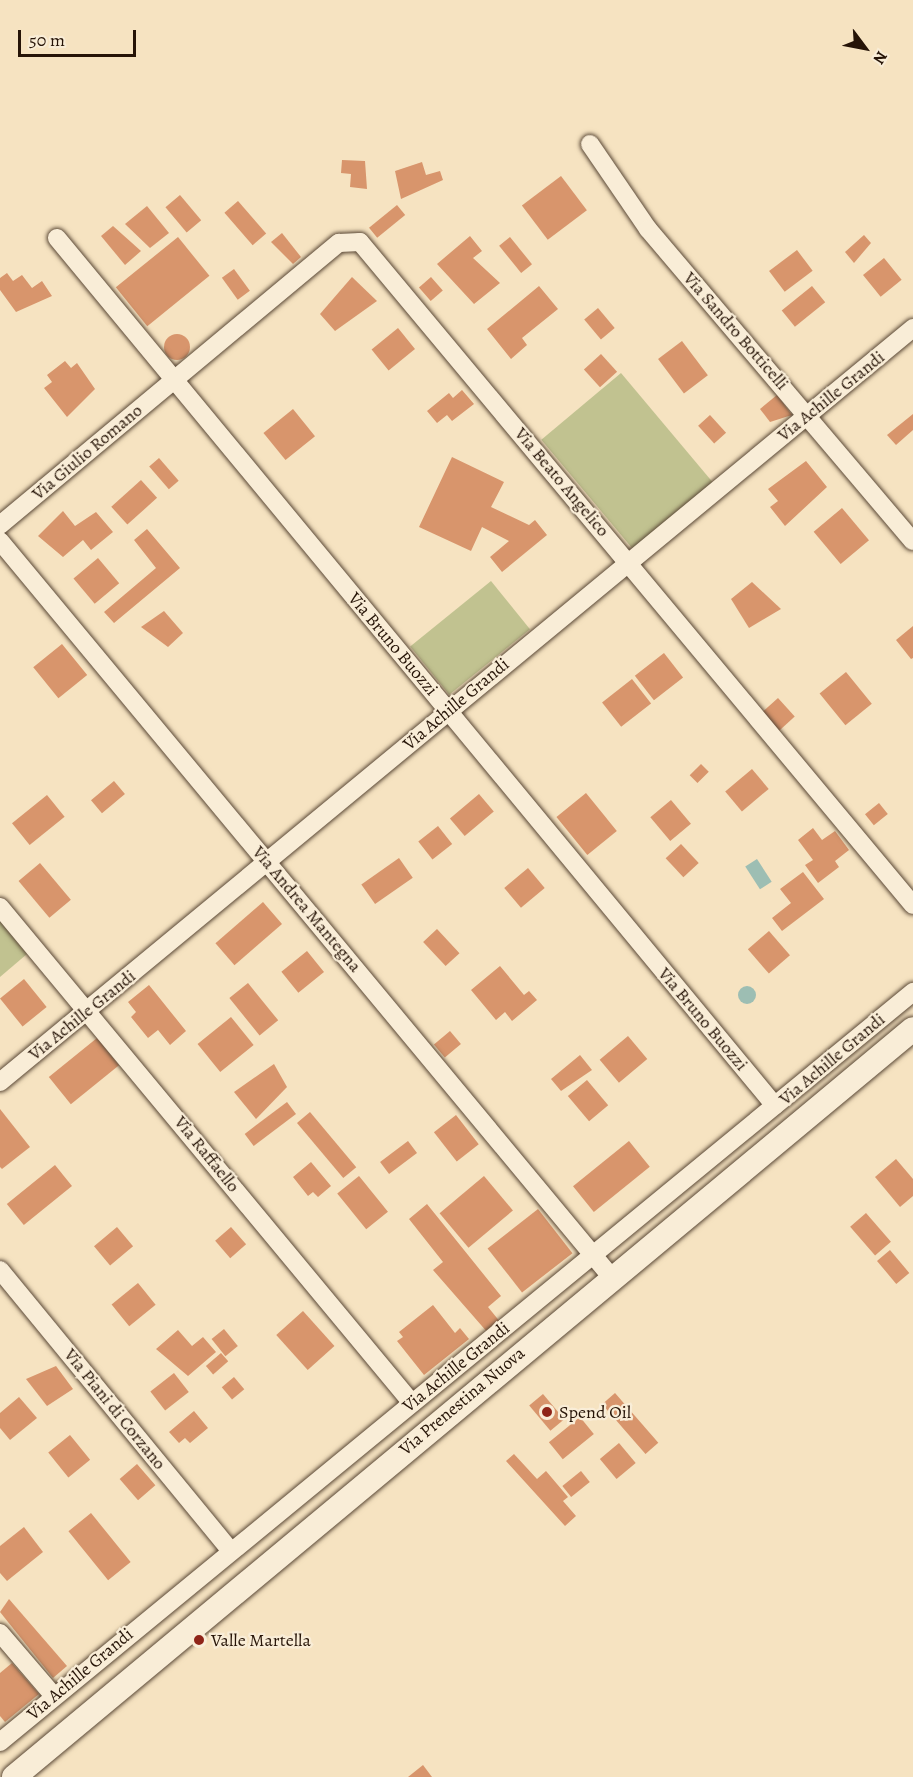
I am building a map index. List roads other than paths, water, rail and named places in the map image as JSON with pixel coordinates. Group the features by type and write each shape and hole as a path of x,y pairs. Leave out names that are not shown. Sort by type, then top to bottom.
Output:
{"main road":[{"name":"Via Prenestina Nuova","path":"14,1777 503,1367 613,1279 913,1029"}],"street":[{"name":"Via Sandro Botticelli","path":"590,144 648,230 809,414 913,541"},
{"name":"Via Bruno Buozzi","path":"57,238 775,1106"},
{"name":"Via Beato Angelico","path":"174,379 339,243 360,242 913,904"},
{"name":"Via Achille Grandi","path":"0,1082 269,862 447,710 913,328"},
{"name":"Via Giulio Romano","path":"0,525 174,379"},
{"name":"Via Andrea Mantegna","path":"0,541 269,862 613,1279"},
{"name":"Via Raffaello","path":"0,907 412,1403"},
{"name":"Via Achille Grandi","path":"0,1742 229,1549 593,1257 913,992"},
{"name":"Via Piani di Corzano","path":"0,1270 229,1549"},
{"path":"485,1344 503,1367"},
{"path":"0,1633 54,1696"}],"water":[{"path":"757,859 772,882 760,889 745,867"},
{"path":"743,986 751,986 756,991 754,1002 743,1004 738,999 738,991"}],"place":[{"name":"Spend Oil","path":"547,1412"},
{"name":"Valle Martella","path":"199,1640"}]}
